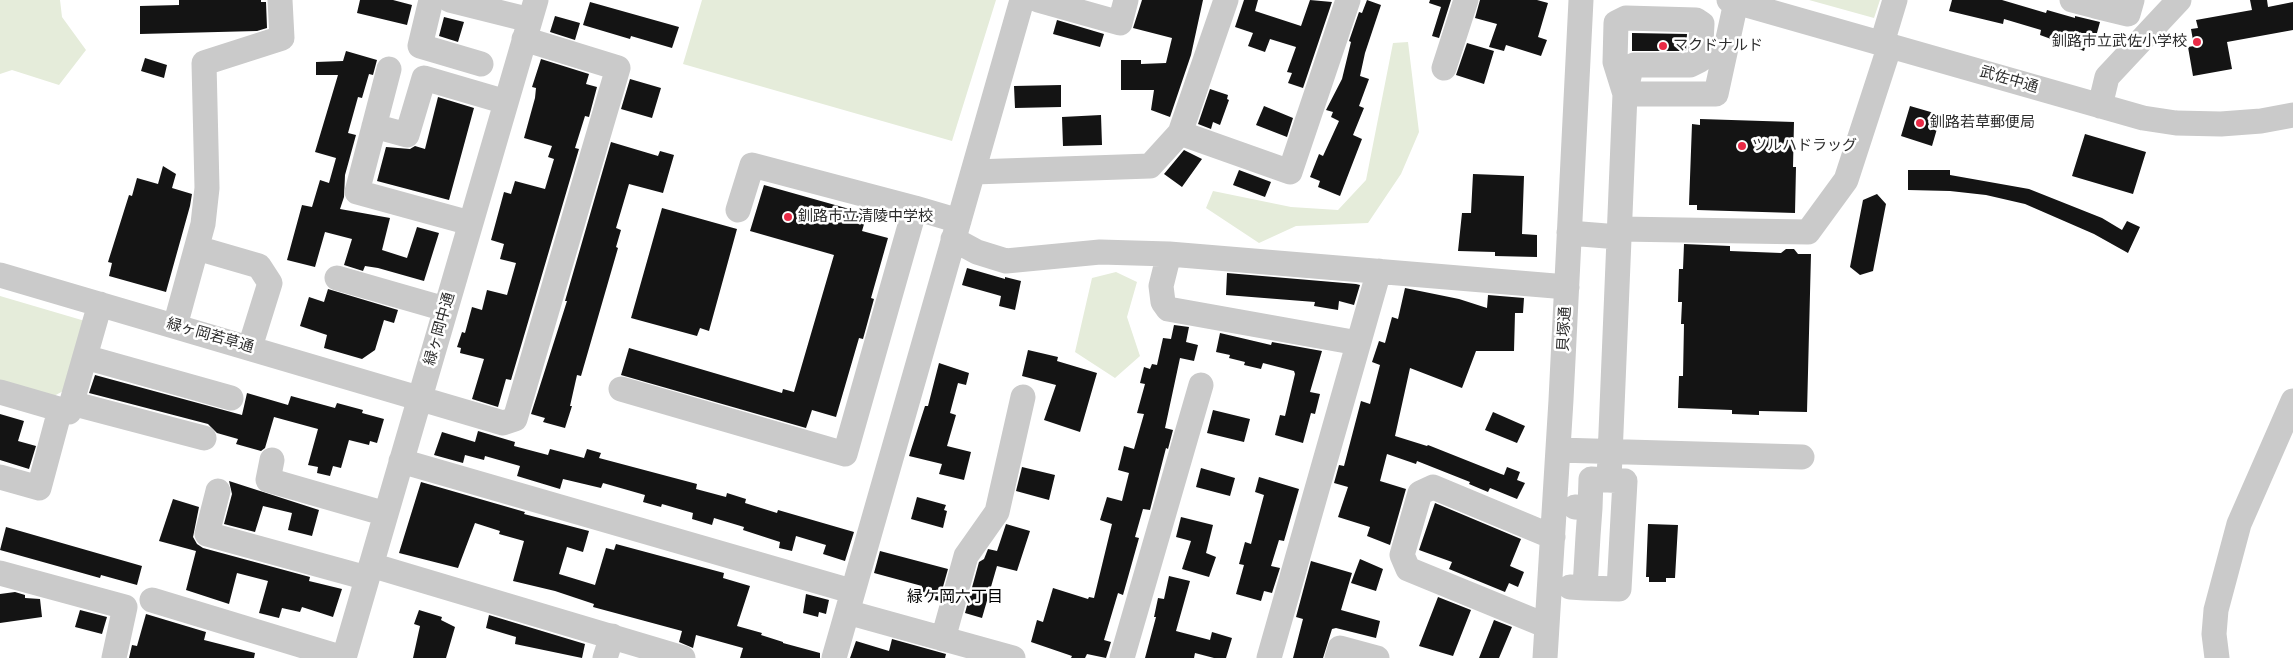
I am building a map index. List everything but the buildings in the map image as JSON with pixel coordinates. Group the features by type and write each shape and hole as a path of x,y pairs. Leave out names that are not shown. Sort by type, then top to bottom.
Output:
{"street":[{"path":"175,326 203,224 207,188 204,62 282,38 280,0"},
{"path":"431,0 420,46 481,64"},
{"path":"450,0 530,20"},
{"path":"834,658 1022,0"},
{"path":"1038,0 1120,23 1126,0"},
{"path":"974,172 1150,166 1180,132 1226,0"},
{"path":"1180,132 1290,172 1348,0"},
{"path":"1444,68 1466,0"},
{"path":"1570,234 1808,232 1846,180 1886,44 1895,0"},
{"path":"2100,106 2107,76 2179,0"},
{"name":"貝塚通","path":"1545,658 1570,234 1578,1"},
{"path":"1609,480 1625,94 1716,94 1733,1"},
{"name":"武佐中通","path":"1733,1 2143,118 2176,123 2229,124 2293,115"},
{"path":"2088,2 2130,7 2159,22"},
{"name":"緑ヶ岡中通","path":"343,658 530,20"},
{"name":"緑ヶ岡若草通","path":"0,275 503,422 515,419 618,68 530,20"},
{"path":"389,69 357,192 470,223"},
{"path":"374,126 407,135 424,78 506,102"},
{"path":"738,210 752,165 915,208 956,230 977,252 1006,260 1100,252 1169,254 1567,287"},
{"path":"621,389 845,454 915,208"},
{"path":"197,248 259,266 270,282 250,347"},
{"path":"1169,254 1160,286 1162,302 1168,309 1358,343"},
{"path":"1269,658 1379,271"},
{"path":"337,278 445,309"},
{"path":"0,477 39,488 65,407 85,357 100,304"},
{"path":"85,357 231,398"},
{"path":"1122,658 1201,385"},
{"path":"0,392 204,438"},
{"path":"944,639 966,556 997,512 1023,397"},
{"path":"2217,658 2214,634 2216,610 2239,524 2293,401"},
{"path":"1558,450 1802,457"},
{"path":"272,460 268,480 386,514"},
{"path":"401,461 849,601 974,653 1013,658"},
{"path":"1550,586 1585,588 1620,589 1625,481 1591,480 1585,588"},
{"path":"1547,626 1408,570 1402,555 1420,493 1433,487 1553,537"},
{"path":"218,491 207,534 369,572 608,647 684,658"},
{"path":"1555,506 1590,508"},
{"path":"1588,536 1622,538"},
{"path":"0,573 125,607 114,658"},
{"path":"152,600 343,658"},
{"path":"1337,658 1340,648 1377,658"}],"green space":[{"path":"0,0 60,0 62,17 86,50 59,85 12,70 0,74"},
{"path":"702,0 996,0 952,141 683,64"},
{"path":"1809,0 1880,0 1874,18"},
{"path":"1408,42 1419,132 1401,174 1368,223 1296,226 1259,243 1206,208 1213,191 1291,207 1338,210 1366,180 1393,43"},
{"path":"1116,272 1137,282 1127,317 1140,356 1115,378 1075,352 1092,278"},
{"path":"0,296 85,321 65,390 54,396 0,383"}],"place":[{"name":"釧路市立武佐小学校","path":"2197,42"},
{"name":"マクドナルド","path":"1663,46"},
{"name":"釧路若草郵便局","path":"1920,123"},
{"name":"ツルハドラッグ","path":"1742,146"},
{"name":"釧路市立清陵中学校","path":"788,217"}],"district":[{"name":"緑ケ岡六丁目","path":"955,598"}]}
